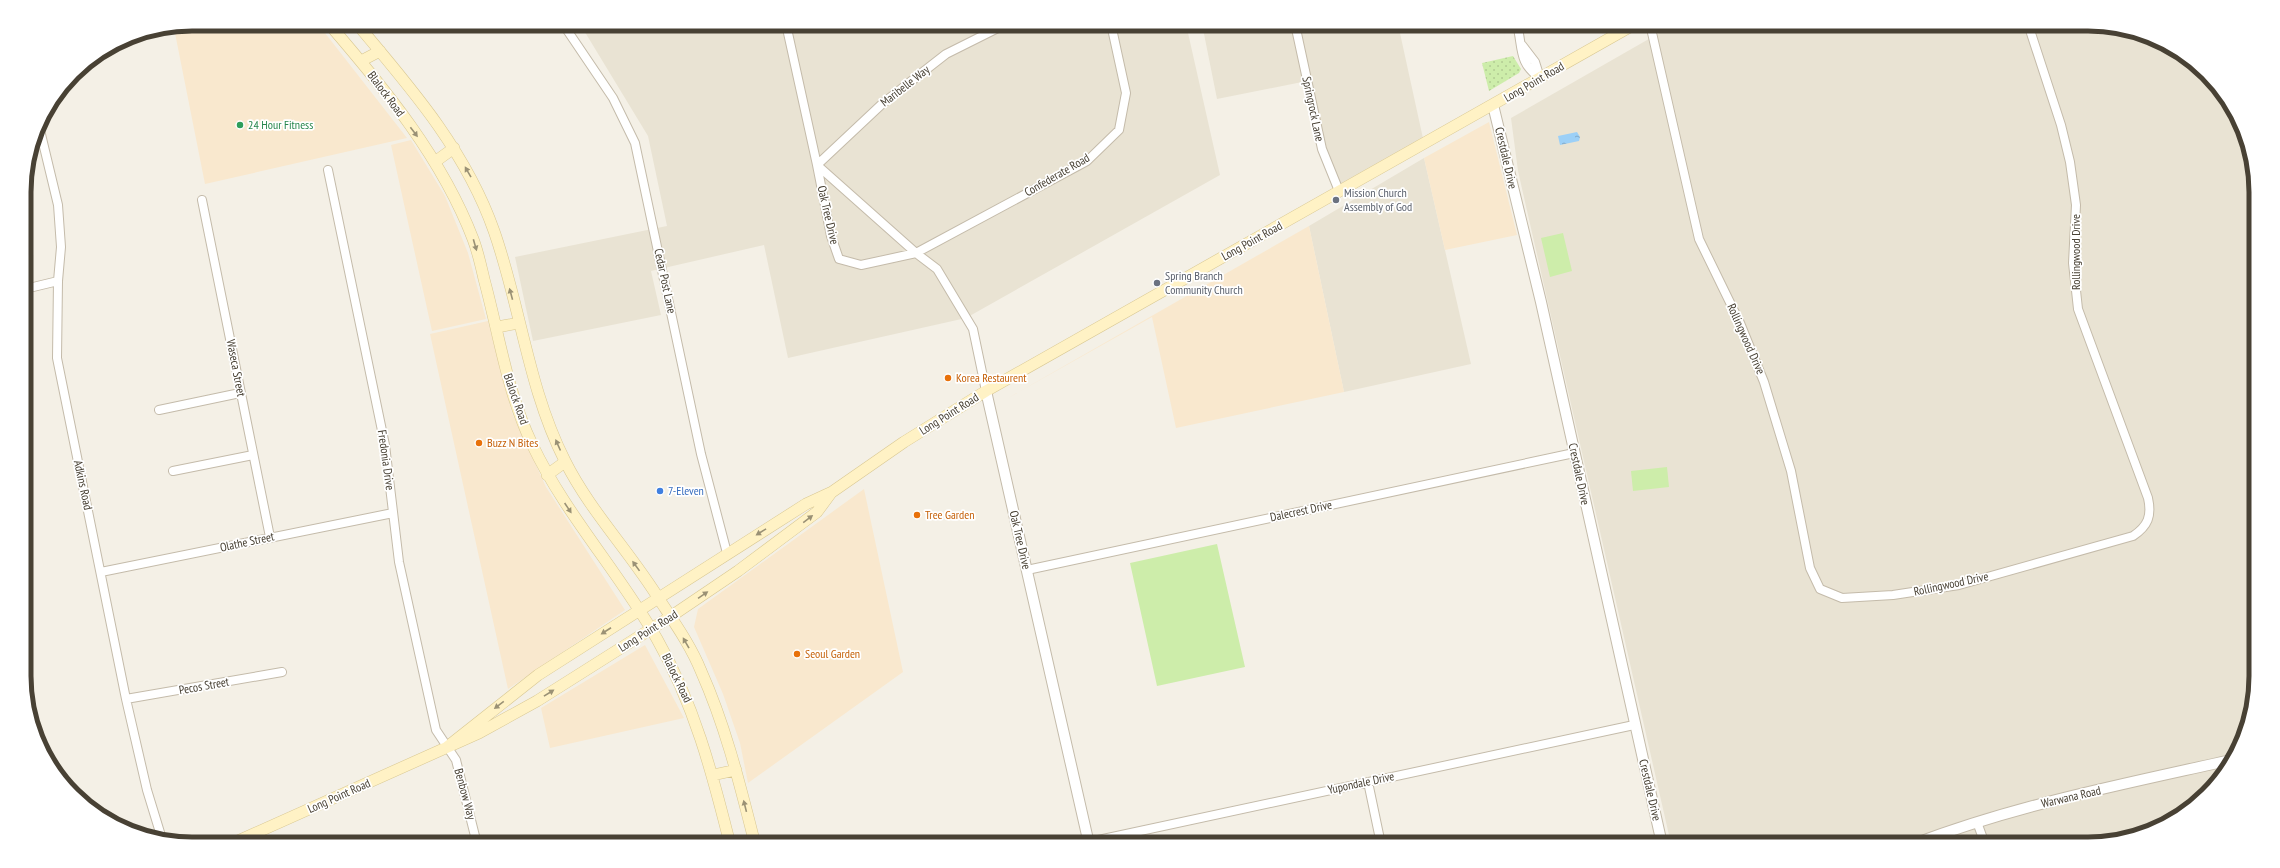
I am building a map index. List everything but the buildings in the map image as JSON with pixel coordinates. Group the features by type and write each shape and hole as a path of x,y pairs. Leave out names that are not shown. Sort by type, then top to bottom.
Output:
{"main road":[{"name":"Blalock Road","path":"335,31 361,61 436,161 474,240 497,327 506,372 518,408 548,475 568,508 604,556 639,610 676,675 693,713 713,775 728,837"},
{"name":"Blalock Road","path":"363,31 424,104 454,148 476,188 495,233 540,404 566,462 584,494 658,597 701,670 730,748 753,837"},
{"name":"Long Point Road","path":"447,747 538,675 727,553 806,504 832,492 904,442 986,391 1624,31"},
{"path":"361,61 380,51"},
{"path":"436,161 454,148"},
{"path":"497,327 519,323"},
{"path":"548,475 566,462"},
{"name":"Long Point Road","path":"248,837 479,733 537,701 738,572 817,512 832,492"},
{"path":"713,775 736,770"}],"street":[{"name":"Cedar Post Lane","path":"568,31 613,98 635,143 701,454 727,553"},
{"name":"Oak Tree Drive","path":"788,31 831,236 839,259 861,265 916,253"},
{"name":"Maribelle Way","path":"817,165 882,104 946,54 992,31"},
{"name":"Confederate Road","path":"916,253 1087,161 1119,130 1126,93 1113,31"},
{"name":"Springrock Lane","path":"1297,31 1322,149 1340,191"},
{"path":"1519,31 1522,45 1522,57 1529,70 1540,78"},
{"name":"Rollingwood Drive","path":"1652,31 1699,239 1740,324 1764,382 1791,472 1810,568 1820,589 1842,598 1893,595 1960,585 2133,536 2144,528 2149,519 2150,509 2148,498 2078,309 2074,263 2076,205 2070,162 2061,125 2030,31"},
{"name":"Crestdale Drive","path":"1494,105 1660,837"},
{"name":"Adkins Road","path":"41,136 58,205 62,247 58,281 57,358 126,699 147,790 160,834"},
{"name":"Oak Tree Drive","path":"817,165 916,253 937,269 973,329 1088,837"},
{"name":"Fredonia Drive","path":"328,170 385,444 399,562 436,730 447,747"},
{"name":"Waseca Street","path":"202,200 270,537"},
{"path":"31,288 58,281"},
{"path":"159,410 240,393"},
{"name":"Dalecrest Drive","path":"1027,570 1574,453"},
{"path":"173,472 253,455"},
{"name":"Olathe Street","path":"101,572 393,513"},
{"name":"Pecos Street","path":"126,699 282,672"},
{"name":"Yupondale Drive","path":"1116,837 1634,724"},
{"name":"Benbow Way","path":"447,747 456,760 475,837"},
{"name":"Warwana Road","path":"1934,837 1977,822 2059,799 2224,762"},
{"path":"1368,782 1380,837"},
{"path":"1977,822 1982,837"}],"shaded area":[{"path":"323,31 407,138 205,184 175,32"},
{"path":"584,31 1188,31 1220,175 966,318 788,358 764,245 651,271 661,315 533,341 515,257 667,226 648,136"},
{"path":"1203,31 1400,31 1424,143 1339,191 1322,149 1307,81 1217,99"},
{"path":"1663,31 2098,31 2130,36 2149,43 2177,58 2202,78 2222,103 2237,131 2244,150 2249,182 2249,686 2244,718 2237,737 2222,765 2202,790 2177,810 2149,825 2130,832 2098,837 1669,837 1518,171 1511,118"},
{"path":"1489,122 1517,235 1445,250 1424,158"},
{"path":"411,140 445,196 468,253 486,319 432,331 391,145"},
{"path":"1424,158 1471,364 1344,392 1309,226"},
{"path":"1309,226 1344,392 1176,428 1152,317 1008,398"},
{"path":"488,321 512,413 546,487 625,610 508,689 430,334"},
{"path":"864,489 903,672 748,783 740,743 723,694 694,627 698,609"},
{"path":"645,645 684,718 550,748 541,708"}],"green space":[{"path":"1513,56 1521,69 1519,73 1489,91 1482,63"},
{"path":"1563,233 1572,271 1550,277 1541,238"},
{"path":"1667,467 1669,487 1633,491 1631,471"},
{"path":"1217,544 1245,667 1157,686 1130,563"}],"water":[{"path":"1577,132 1580,137 1579,141 1560,145 1558,136"}],"place":[{"name":"24 Hour Fitness","path":"240,125"},
{"name":"Mission Church Assembly of God","path":"1336,200"},
{"name":"Spring Branch Community Church","path":"1157,283"},
{"name":"Korea Restaurent","path":"948,378"},
{"name":"Buzz N Bites","path":"479,443"},
{"name":"7-Eleven","path":"660,491"},
{"name":"Tree Garden","path":"917,515"},
{"name":"Seoul Garden","path":"797,654"}]}
